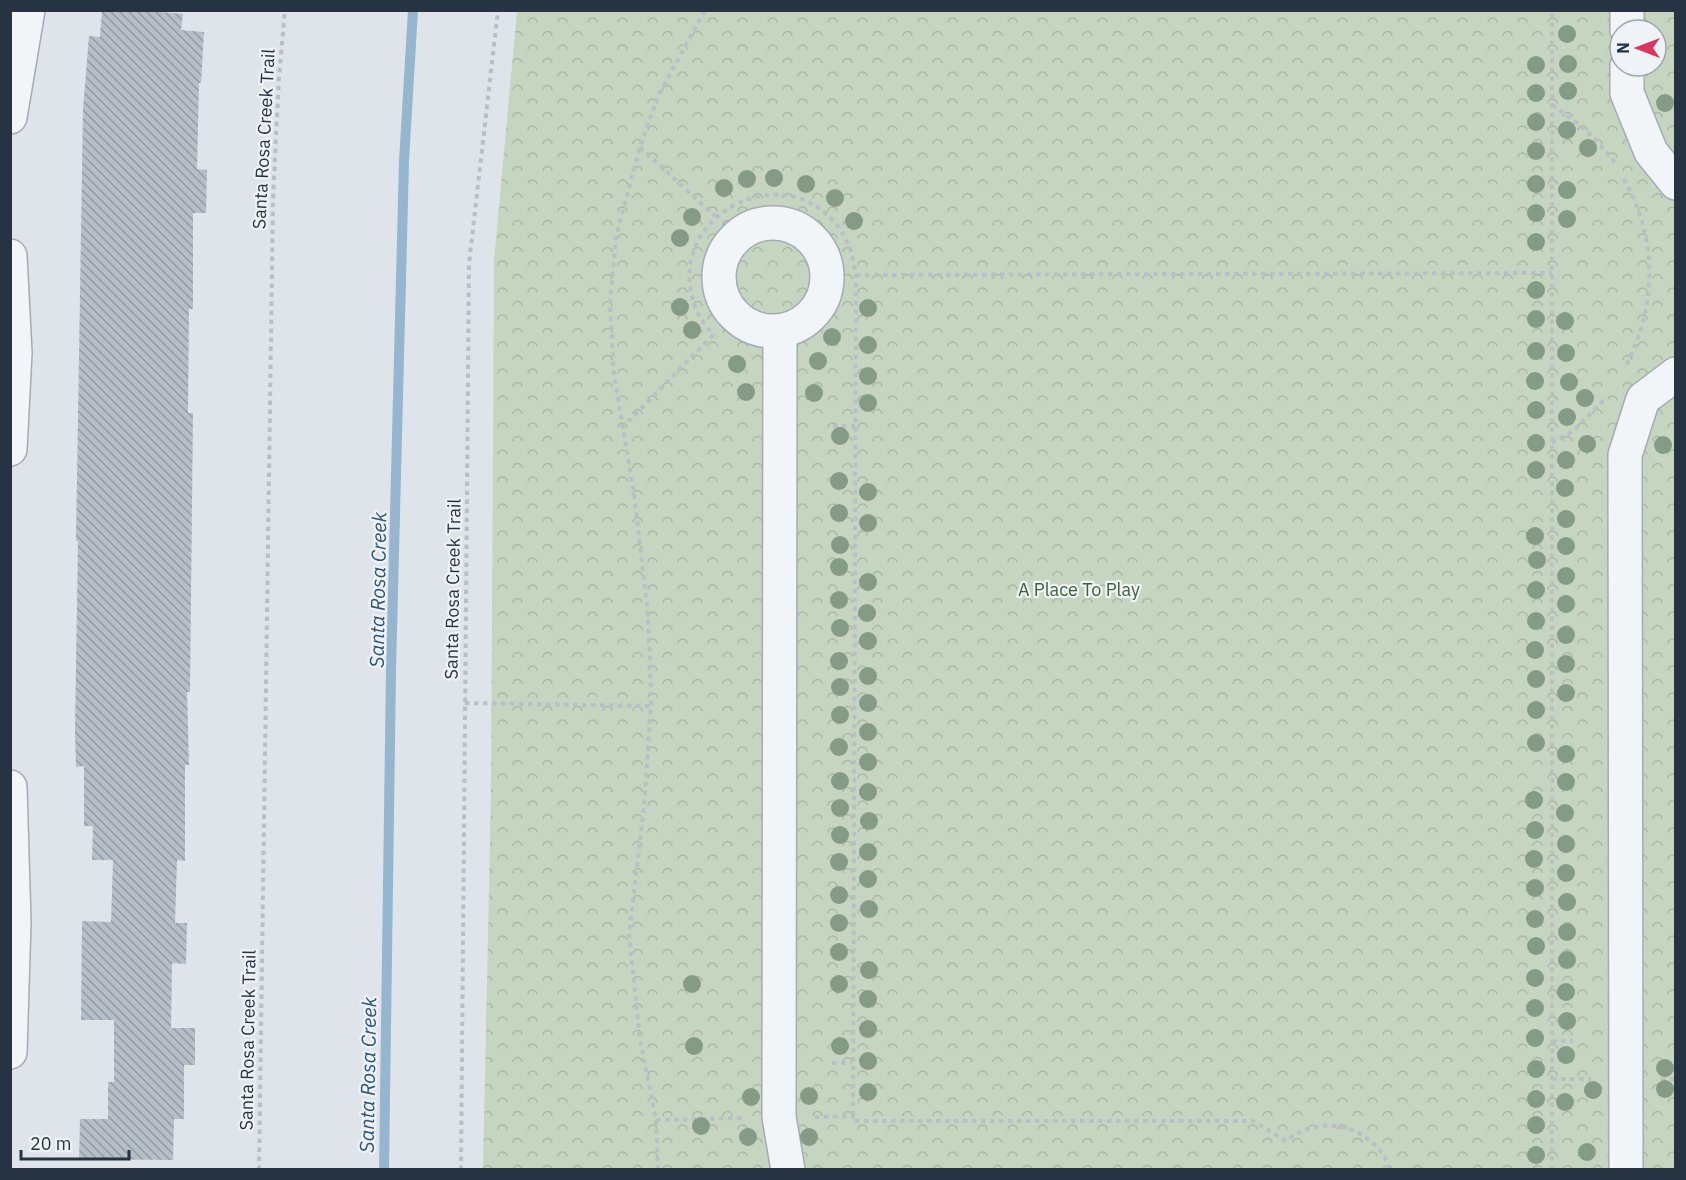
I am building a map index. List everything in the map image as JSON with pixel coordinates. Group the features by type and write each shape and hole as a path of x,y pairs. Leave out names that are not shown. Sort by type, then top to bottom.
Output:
{"street":[{"path":"10,117 28,10"},
{"path":"1627,78 1627,93 1651,152 1676,183"},
{"path":"10,256 15,354 10,449"},
{"path":"780,331 779,1117 788,1170"},
{"path":"1626,1170 1625,455 1643,399 1676,374"},
{"path":"10,787 14,922 10,1052"}],"path":[{"name":"Santa Rosa Creek Trail","path":"259,1170 273,210 279,77 285,10"},
{"name":"Santa Rosa Creek Trail","path":"461,1170 469,264 498,10"},
{"path":"658,1170 656,1120 640,1039 629,934 644,807 651,706 647,606 634,493 614,376 610,304 616,237 640,147 658,96 705,10"},
{"path":"1552,10 1552,1170"},
{"path":"1552,105 1581,124 1617,166"},
{"path":"640,147 716,217"},
{"path":"1622,174 1642,218 1649,249 1650,274 1645,316 1637,345 1623,374"},
{"path":"856,275 1552,273"},
{"path":"1552,443 1573,431 1609,393"},
{"path":"833,426 855,426"},
{"path":"465,703 651,706"},
{"path":"1552,1041 1573,1041"},
{"path":"832,1063 853,1063"},
{"path":"812,1117 853,1116 853,1121 1252,1121 1286,1141 1300,1131 1317,1126 1335,1126 1352,1129 1367,1138 1380,1150 1390,1170"},
{"path":"656,1120 752,1118"}],"green space":[{"name":"A Place To Play","path":"517,11 1675,11 1675,1169 483,1170 491,792 494,261"}],"building":[{"path":"102,10 139,10 183,14 181,30 204,32 201,83 199,83 197,169 207,170 206,213 193,213 193,309 189,309 188,413 193,413 190,692 187,692 189,765 185,765 185,861 177,860 175,923 187,923 186,964 172,963 171,1028 195,1028 195,1065 184,1065 184,1119 174,1119 173,1160 79,1159 80,1119 108,1119 108,1082 114,1082 114,1020 81,1020 82,921 111,922 113,860 92,860 93,826 84,826 84,766 76,767 75,730 83,109 89,36 100,37"}],"waterway":[{"name":"Santa Rosa Creek","path":"384,1170 391,671 404,161 413,10"}]}
